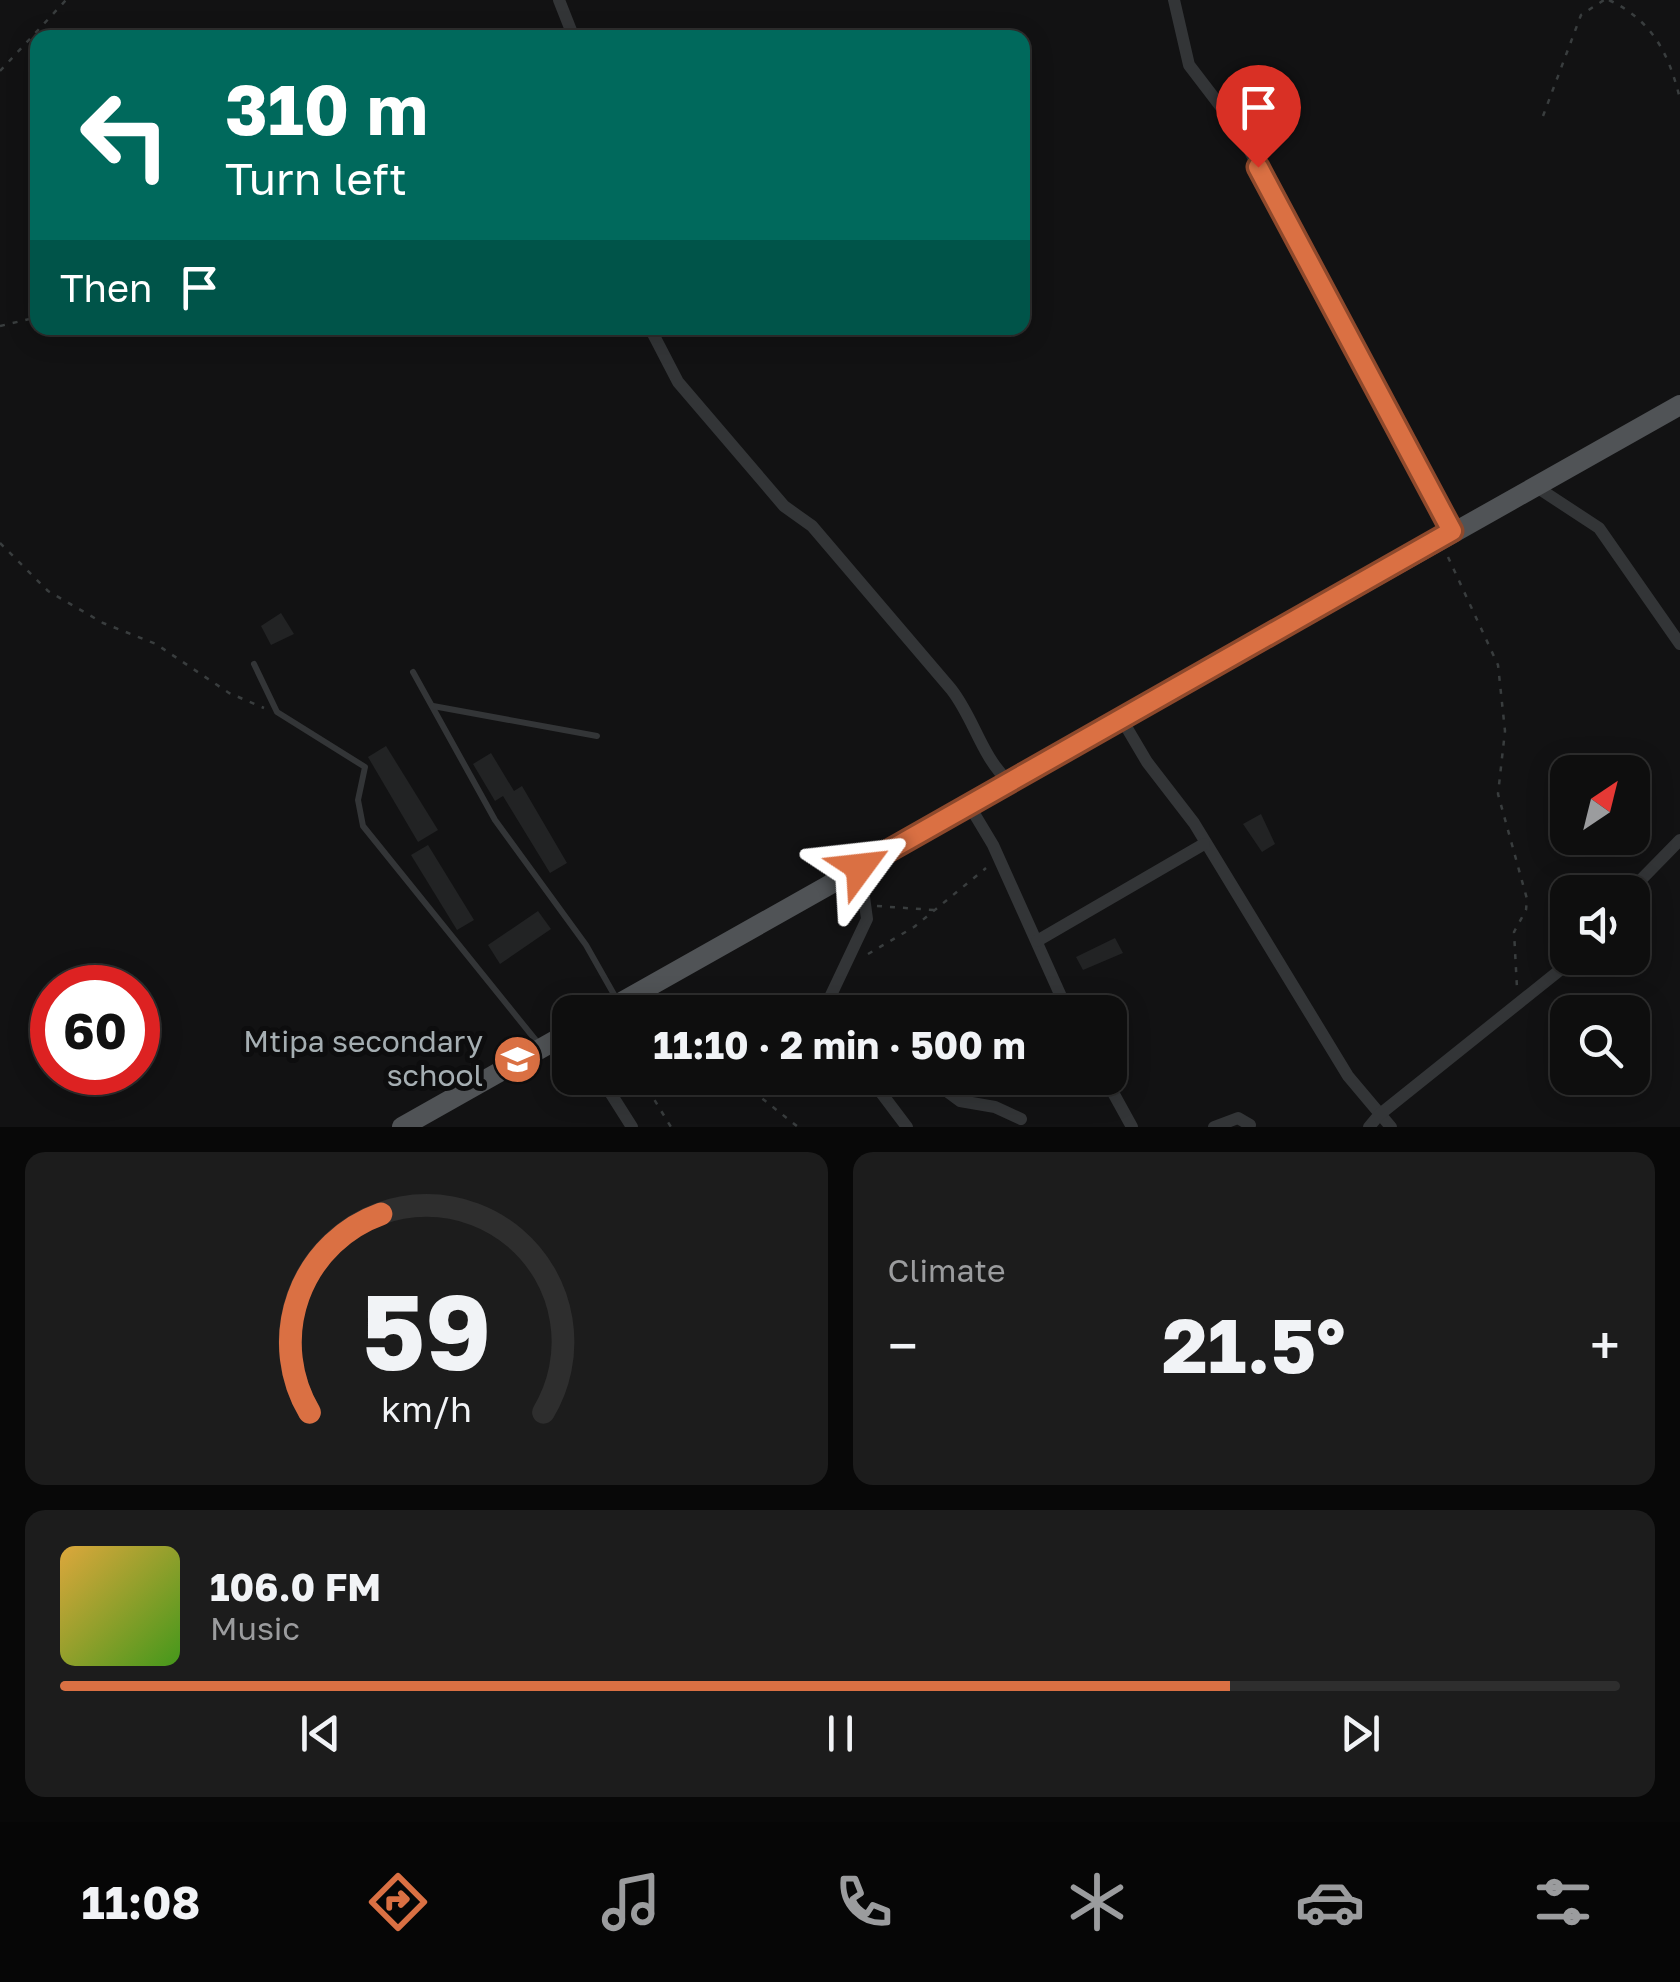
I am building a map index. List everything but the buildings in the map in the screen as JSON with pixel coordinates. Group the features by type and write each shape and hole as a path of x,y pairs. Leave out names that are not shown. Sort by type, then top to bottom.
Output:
{"main road":[{"path":"637,995 1680,405"},
{"path":"402,1127 552,1042"}],"street":[{"path":"559,0 571,30"},
{"path":"1174,0 1190,65 1241,134 1448,533"},
{"path":"654,335 678,382 784,506 822,538 964,705 986,755 1009,782"},
{"path":"1534,486 1599,528 1680,644"},
{"path":"1121,718 1348,1076 1392,1127"},
{"path":"969,805 1000,862 1060,995"},
{"path":"1646,875 1680,840"},
{"path":"1037,942 1204,844"},
{"path":"831,995 867,919 860,867"},
{"path":"1369,1127 1379,1114 1555,975"},
{"path":"612,1095 632,1127"},
{"path":"883,1095 907,1127"},
{"path":"951,1095 960,1102 986,1104 1021,1119"},
{"path":"1114,1095 1132,1127"},
{"path":"1214,1127 1238,1118 1250,1125"}],"lane":[{"path":"254,664 280,714 365,766 358,812 364,826 542,1048"},
{"path":"414,672 495,820 586,945 608,995"},
{"path":"432,706 597,736"}],"path":[{"path":"56,0 57,6"},
{"path":"36,30 66,0"},
{"path":"1543,116 1581,15 1607,0 1652,31 1672,63 1680,98"},
{"path":"0,71 30,37"},
{"path":"0,326 30,319"},
{"path":"1448,533 1450,568 1488,642 1502,687 1504,761 1498,794 1527,898 1526,910 1514,932 1518,1006"},
{"path":"0,544 48,592 102,623 156,644 229,693 280,714"},
{"path":"848,962 897,940 966,881 1000,862"},
{"path":"866,905 934,910"},
{"path":"651,1095 671,1127"},
{"path":"758,1095 798,1127"}],"place":[{"name":"Mtipa secondary school","path":"518,1059"}],"route":[{"path":"860,867 1452,531 1308,268 1258,167"}]}
